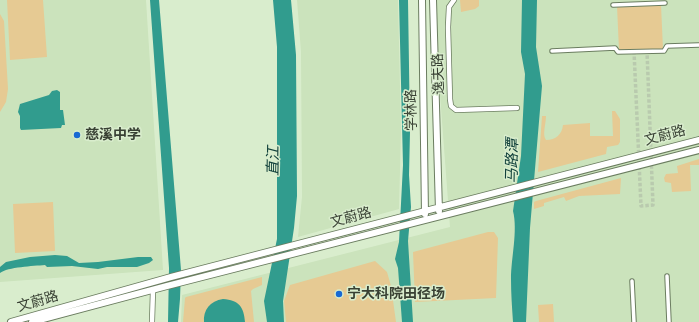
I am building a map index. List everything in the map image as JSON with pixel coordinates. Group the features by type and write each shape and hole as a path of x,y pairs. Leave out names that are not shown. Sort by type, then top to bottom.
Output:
{"main road":[{"name":"学林路","path":"422,0 426,220"},
{"name":"学林路","path":"433,0 440,216"},
{"name":"文蔚路","path":"11,322 169,278 699,140"},
{"name":"文蔚路","path":"32,322 169,285 699,150"}],"street":[{"name":"逸夫路","path":"454,0 449,7 448,26 451,106 456,110 516,108"},
{"path":"613,5 665,3"},
{"path":"552,51 615,48 618,52 664,51 667,46 699,45"},
{"path":"667,276 669,322"},
{"path":"632,281 634,322"},
{"path":"152,322 153,290"}],"shaded area":[{"name":"慈溪中学","path":"0,0 146,0 163,270 0,282"},
{"path":"7,0 43,0 47,57 10,60"},
{"path":"297,0 398,0 401,132 399,209 298,237 302,197 301,52"},
{"path":"436,0 699,0 699,322 181,322 182,295 450,227 437,55"},
{"path":"460,0 479,0 479,6 475,9 461,12"},
{"path":"661,5 663,49 619,50 617,6"},
{"path":"0,14 4,21 8,89 6,102 0,112"},
{"path":"612,111 615,111 620,119 620,142 618,145 607,147 606,154 538,172 542,116 546,116 544,132 546,140 556,138 563,125 590,123 590,136 613,136"},
{"path":"699,159 699,165 690,165 691,191 672,192 671,183 665,182 664,178 666,174 678,173 677,166"},
{"path":"621,178 620,194 579,196 566,201 564,197 544,203 544,206 534,209 534,202 536,201"},
{"path":"53,202 55,251 15,253 13,204"},
{"path":"488,232 494,232 498,238 496,298 415,302 413,252"},
{"name":"宁大科院田径场","path":"375,261 387,272 391,286 396,322 286,322 284,301 290,285"},
{"path":"262,277 262,285 251,291 254,322 183,322 186,297"},
{"path":"553,304 554,322 539,322 538,305"}],"water":[{"path":"150,0 159,0 181,270 178,322 168,322 169,268"},
{"path":"273,0 291,0 296,55 297,196 294,228 283,301 284,322 267,322 264,301 277,239 277,47"},
{"path":"399,0 408,0 410,132 409,175 411,207 408,241 413,322 402,322 398,268 395,259 399,242 403,165"},
{"path":"522,0 537,0 536,47 542,86 530,228 526,322 513,322 511,271 515,227 513,211 521,156 525,74 521,52"},
{"path":"57,90 60,92 60,110 63,110 65,125 62,125 61,128 21,130 20,116 18,112 20,104 49,95 52,91"},
{"path":"55,255 67,256 79,263 138,257 151,257 153,260 137,267 107,267 98,269 72,266 47,267 45,265 15,268 0,273 0,267 6,262 30,257"},
{"path":"223,299 233,301 240,305 245,322 204,322 208,307 214,302"}],"tunnel":[{"path":"634,51 641,206 653,205 647,51"}],"place":[{"name":"慈溪中学","path":"77,135"},
{"name":"宁大科院田径场","path":"339,294"}],"water label":[{"name":"直江","path":"274,161"},
{"name":"马路潭","path":"513,161"}]}
